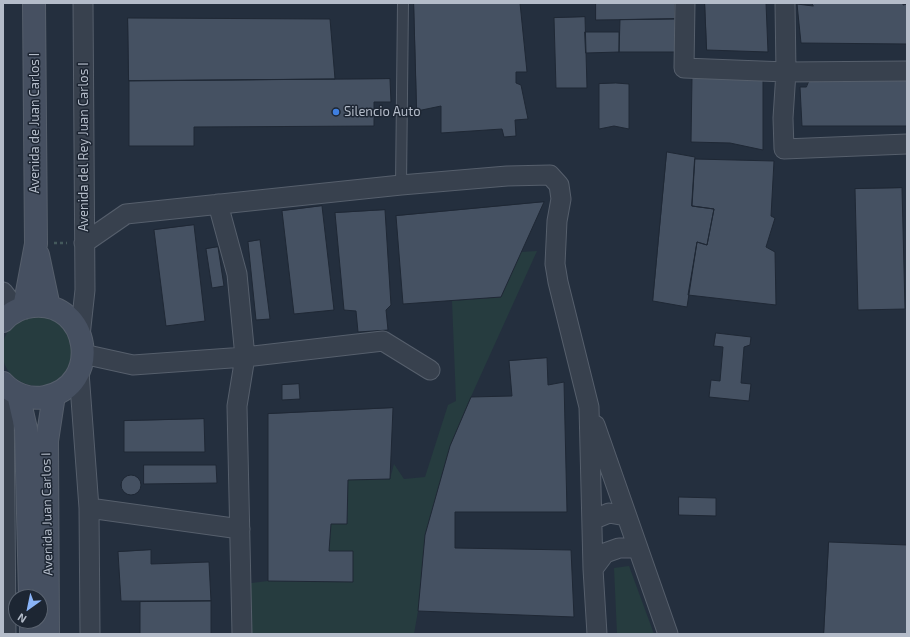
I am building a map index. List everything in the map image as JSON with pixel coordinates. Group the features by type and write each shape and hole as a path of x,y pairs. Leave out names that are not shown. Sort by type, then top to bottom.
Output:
{"main road":[{"name":"Avenida de Juan Carlos I","path":"34,3 36,244"},
{"path":"36,244 55,310"},
{"path":"10,316 36,244"},
{"path":"9,387 36,398 54,395 67,387 75,379 81,354 74,324 55,310 36,306 10,316"},
{"name":"Avenida Juan Carlos I","path":"9,387 26,429 30,589"},
{"name":"Avenida Juan Carlos I","path":"48,634 46,441 54,395"}],"street":[{"name":"Avenida del Rey Juan Carlos I","path":"83,3 85,290 81,354 89,508 90,634"},
{"path":"685,3 684,68 786,72 907,71"},
{"path":"785,3 786,72 783,118 784,149 907,144"},
{"path":"84,243 126,214 401,185 507,176 550,175 559,185 561,199 557,221 555,264 558,282 589,407 668,634"},
{"path":"218,204 237,274 245,357 237,406 242,634"},
{"path":"55,310 85,290"},
{"path":"3,292 10,316"},
{"path":"81,354 133,365 245,357 383,341 430,370"},
{"path":"6,634 4,570 9,387"},
{"path":"589,407 593,569 597,634"},
{"path":"89,508 240,529"},
{"path":"592,520 608,513 626,516"},
{"path":"593,569 605,553 619,548 638,548"}],"lane":[{"path":"401,185 403,3"}],"path":[{"path":"36,244 84,243"}],"green space":[{"path":"537,251 450,446 425,535 418,611 414,634 248,634 251,583 268,581 353,582 353,551 329,551 331,524 347,524 348,480 390,479 394,464 404,479 425,477 448,405 456,401 452,301 501,297 521,252"},
{"path":"37,316 50,319 62,326 69,338 72,351 69,364 62,376 50,383 37,386 24,383 12,376 5,364 2,351 5,338 12,326 24,319"},
{"path":"629,566 654,634 617,634 614,568"}],"building":[{"path":"414,3 520,3 527,72 516,72 516,83 521,85 528,119 515,120 516,136 504,137 502,129 441,133 441,106 417,111"},
{"path":"596,3 675,3 675,19 596,20"},
{"path":"705,3 766,3 768,52 707,50"},
{"path":"812,3 907,4 907,44 801,43 797,4 813,6"},
{"path":"585,17 587,88 556,88 554,18"},
{"path":"128,18 330,19 335,79 129,81"},
{"path":"675,19 676,52 619,52 620,20"},
{"path":"585,32 619,32 619,52 586,53"},
{"path":"763,75 763,150 730,143 691,142 692,78"},
{"path":"390,79 391,102 374,102 374,126 194,127 194,146 129,146 129,81"},
{"path":"810,79 907,79 907,126 802,126 800,87 806,87"},
{"path":"599,84 629,84 629,129 614,126 599,129"},
{"path":"667,152 695,157 692,206 714,209 707,245 697,242 687,307 653,301"},
{"path":"695,159 774,161 771,216 775,218 766,247 775,252 776,305 688,295 697,242 707,245 714,209 692,206"},
{"path":"902,188 905,309 858,310 855,189"},
{"path":"544,202 501,297 403,304 396,216"},
{"path":"322,206 334,310 294,314 282,211"},
{"path":"385,210 391,305 386,310 388,330 358,332 356,311 344,310 335,213"},
{"path":"194,225 205,321 166,326 154,230"},
{"path":"260,240 270,319 256,320 248,242"},
{"path":"218,247 224,286 212,288 206,249"},
{"path":"716,333 751,337 750,345 744,347 741,383 751,384 749,401 709,397 711,380 720,381 723,347 714,346"},
{"path":"547,358 548,385 564,382 567,512 455,512 455,548 571,550 574,617 418,611 425,535 450,446 471,397 512,396 509,361"},
{"path":"299,384 300,399 282,400 282,385"},
{"path":"393,408 390,479 348,480 347,524 331,524 329,551 353,551 353,582 268,581 268,414"},
{"path":"204,419 205,452 124,452 124,421"},
{"path":"144,465 216,465 217,483 144,484"},
{"path":"131,475 138,478 141,485 138,492 131,495 124,492 121,485 124,478"},
{"path":"679,497 716,498 716,516 679,515"},
{"path":"829,542 907,545 907,634 824,634"},
{"path":"151,550 151,564 209,562 211,601 121,601 118,552"},
{"path":"211,601 211,634 140,634 140,602"}],"place":[{"name":"Silencio Auto","path":"336,112"}]}
